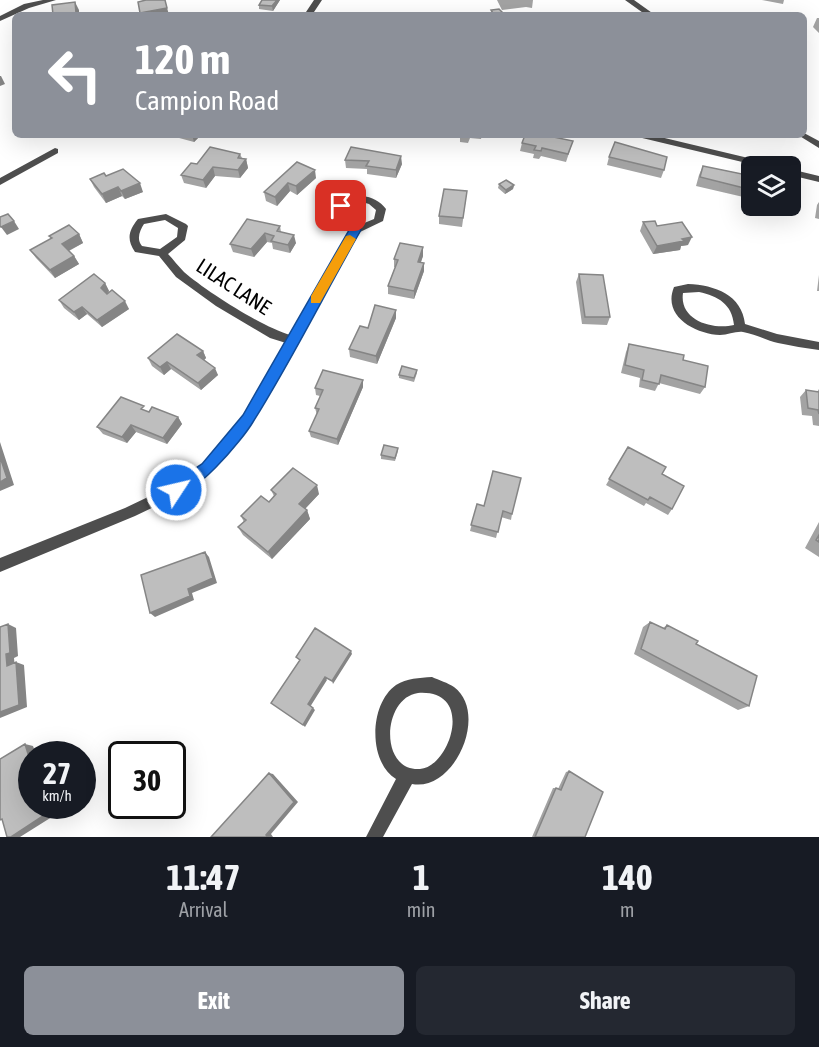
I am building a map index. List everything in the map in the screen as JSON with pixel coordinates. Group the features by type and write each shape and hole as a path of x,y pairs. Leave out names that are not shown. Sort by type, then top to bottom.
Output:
{"street":[{"path":"15,12 27,6 52,0"},
{"path":"629,0 647,12"},
{"path":"653,138 741,159"},
{"path":"0,182 55,151"},
{"path":"801,175 819,179"},
{"name":"LILAC LANE","path":"162,253 182,238 183,226 166,217 141,221 134,231 135,244 139,249 162,253 180,274 220,303 274,335 292,340"},
{"path":"0,565 130,512 176,490 207,468 238,434 356,230"},
{"path":"740,327 741,317 722,295 698,286 678,290 676,295 680,310 691,322 716,331 730,332 740,327 777,338 819,346"},
{"path":"440,686 447,689 458,703 463,718 461,729 449,756 436,773 422,779 407,776 396,771 389,763 381,741 384,717 402,691 408,687 440,686"},
{"path":"374,837 407,776"}],"building":[{"path":"165,0 167,8 140,12 138,2"},
{"path":"262,0 277,0 272,6 259,5"},
{"path":"75,2 76,12 53,12 52,5"},
{"path":"499,9 502,12 492,12 491,10"},
{"path":"524,138 558,138 573,141 568,154 542,148 541,151 534,150 536,146 522,143"},
{"path":"615,142 667,157 664,170 609,157"},
{"path":"210,147 240,154 238,158 246,159 238,170 213,167 203,180 181,175 191,163 197,164"},
{"path":"351,147 401,156 396,170 366,166 369,161 345,160"},
{"path":"297,162 315,170 296,186 288,183 275,197 264,192"},
{"path":"703,166 741,174 741,187 700,177"},
{"path":"123,169 140,183 121,191 118,187 102,194 90,179 104,173 106,176"},
{"path":"506,180 514,185 506,190 499,184"},
{"path":"444,189 467,191 463,218 439,216"},
{"path":"8,214 14,221 1,227 0,217"},
{"path":"247,219 280,226 277,231 294,235 288,245 271,241 274,236 265,233 251,249 230,244"},
{"path":"655,221 657,226 682,222 692,237 682,239 684,241 657,246 643,222"},
{"path":"69,225 79,234 62,244 74,256 50,270 30,250"},
{"path":"400,243 423,247 418,262 424,263 414,291 388,286 398,260 394,259"},
{"path":"94,274 105,283 101,288 107,294 112,290 125,301 97,320 82,307 74,312 59,300"},
{"path":"579,274 603,275 610,317 585,317"},
{"path":"375,305 396,310 376,356 349,349 360,326 368,328"},
{"path":"177,334 203,351 197,355 215,368 198,383 167,362 160,367 148,358"},
{"path":"629,344 684,355 683,360 708,366 705,387 661,375 659,384 642,380 644,370 625,365"},
{"path":"402,366 417,370 414,378 399,375"},
{"path":"323,370 363,380 337,439 309,431 319,409 315,408 323,390 315,388"},
{"path":"806,390 819,392 819,414 818,410 808,408"},
{"path":"121,397 144,406 141,409 149,412 152,407 178,417 163,438 131,425 122,437 97,427"},
{"path":"384,445 398,448 395,458 381,455"},
{"path":"628,447 666,467 662,474 684,486 672,509 650,497 648,500 609,479"},
{"path":"0,457 7,478 0,482"},
{"path":"293,468 317,485 299,504 307,510 268,552 238,527 246,520 241,516 261,496 269,502 276,494 271,490"},
{"path":"493,471 521,478 512,514 503,511 498,532 471,525 477,504 484,506"},
{"path":"205,552 213,578 188,589 190,596 150,613 141,575"},
{"path":"650,622 665,629 667,625 698,641 696,644 757,676 749,706 641,649"},
{"path":"8,624 10,653 6,654 7,666 16,662 19,705 0,712 0,627"},
{"path":"315,628 351,651 332,681 325,677 308,704 313,708 303,725 271,703 300,660 296,657"},
{"path":"18,748 18,819 38,819 11,837 7,837 2,819 0,820 0,759"},
{"path":"569,771 603,792 585,837 535,837 556,788 561,790"},
{"path":"269,773 294,802 266,835 268,837 211,837"}],"slow traffic":[{"path":"315,299 350,239"}],"route":[{"path":"176,490 207,468 238,434 248,419 356,230 344,222 340,213 341,206"}]}
